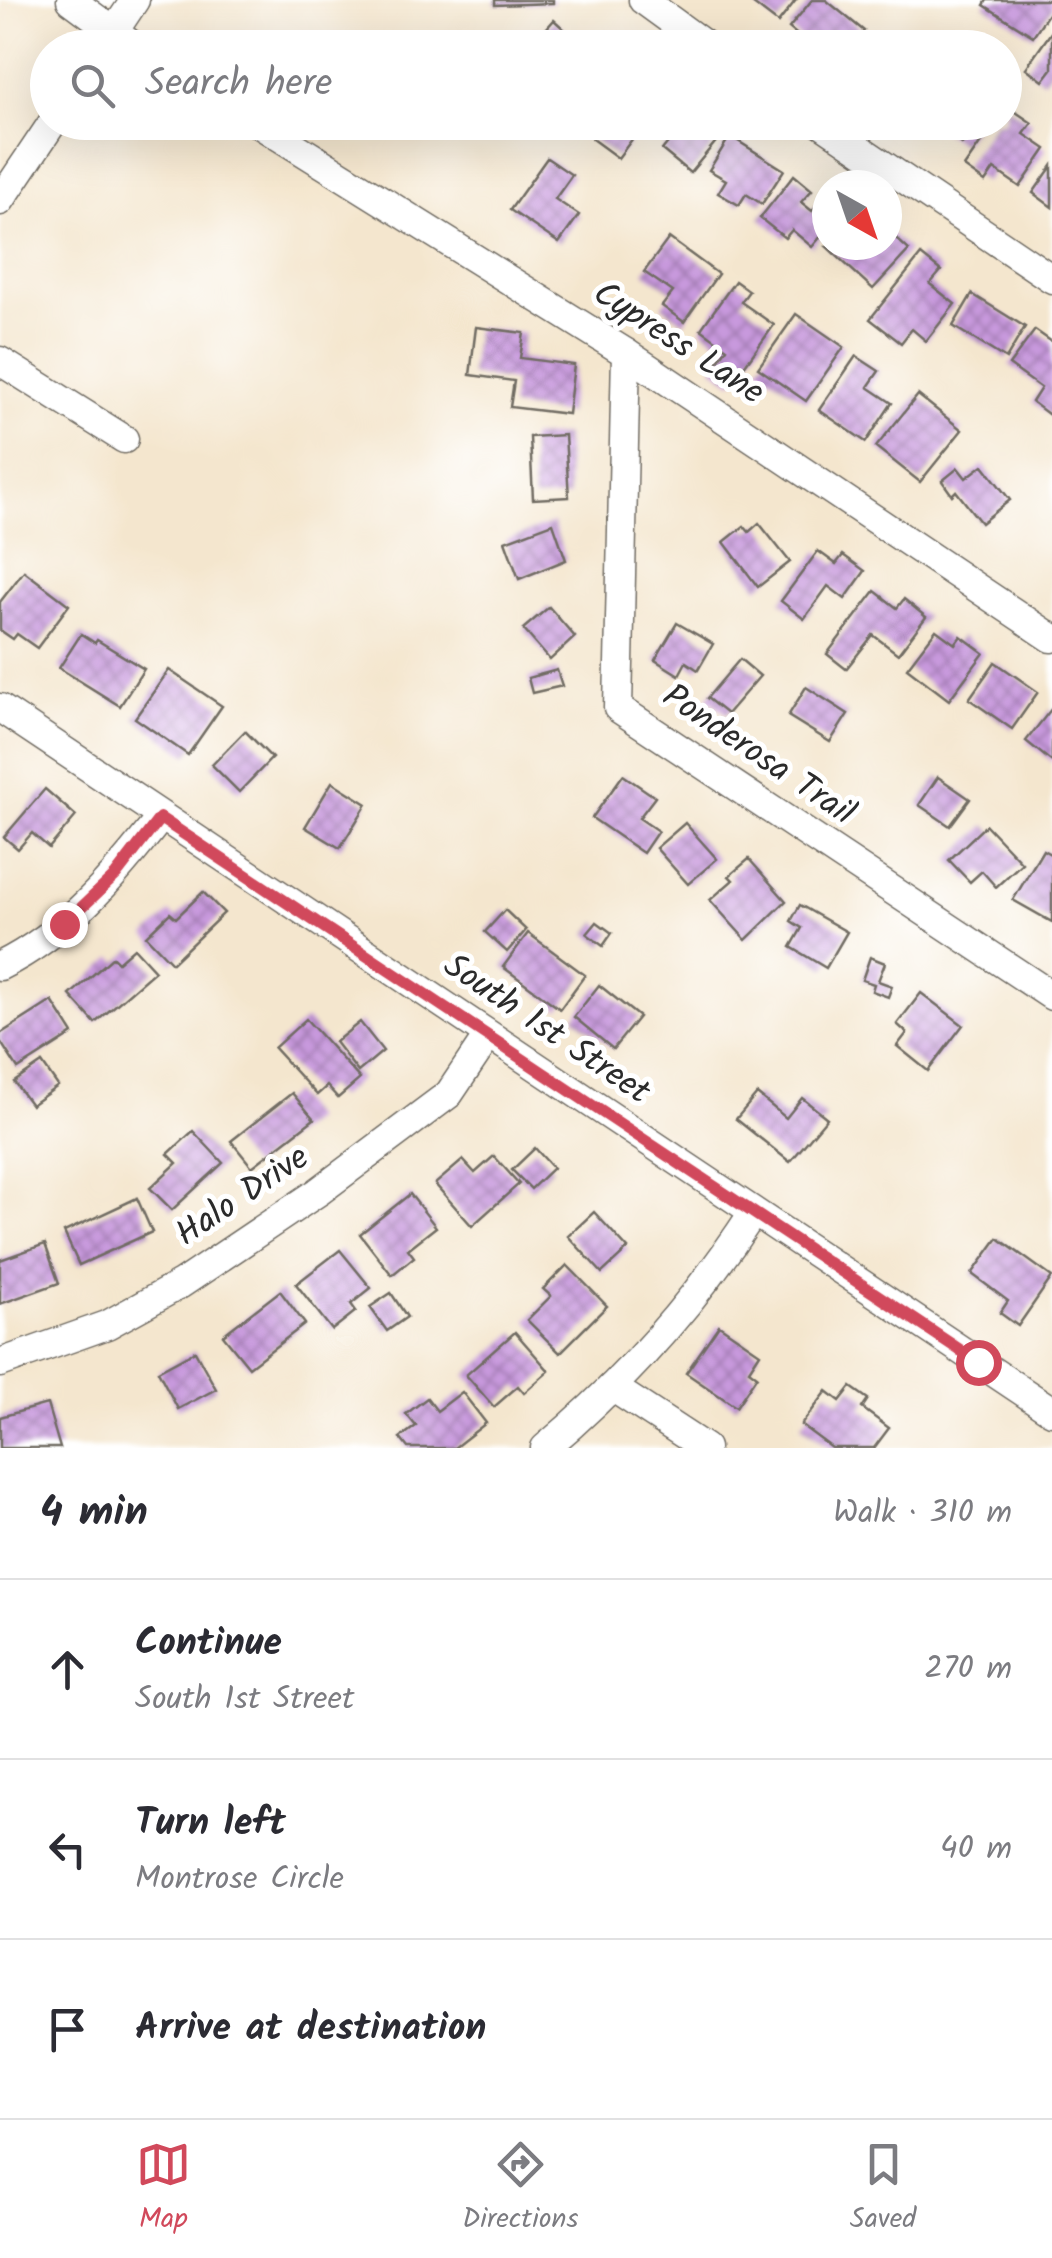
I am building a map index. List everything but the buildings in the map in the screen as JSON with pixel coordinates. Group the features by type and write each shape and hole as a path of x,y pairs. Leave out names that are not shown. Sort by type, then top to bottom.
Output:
{"street":[{"path":"71,0 103,30"},
{"path":"122,30 135,0"},
{"path":"643,0 685,30"},
{"path":"0,201 40,140"},
{"name":"Cypress Lane","path":"285,140 626,353 1052,638"},
{"path":"847,140 1052,279"},
{"name":"Ponderosa Trail","path":"626,353 618,708 1052,996"},
{"path":"0,361 124,440"},
{"name":"South 1st Street","path":"0,708 1052,1411"},
{"path":"0,966 64,924 116,875 160,818"},
{"name":"Halo Drive","path":"0,1363 108,1325 181,1284 332,1182 448,1094 488,1036"},
{"path":"545,1448 612,1386 684,1309 753,1213"},
{"path":"612,1386 705,1448"}],"route":[{"path":"64,924 116,875 160,818 978,1362"}]}
